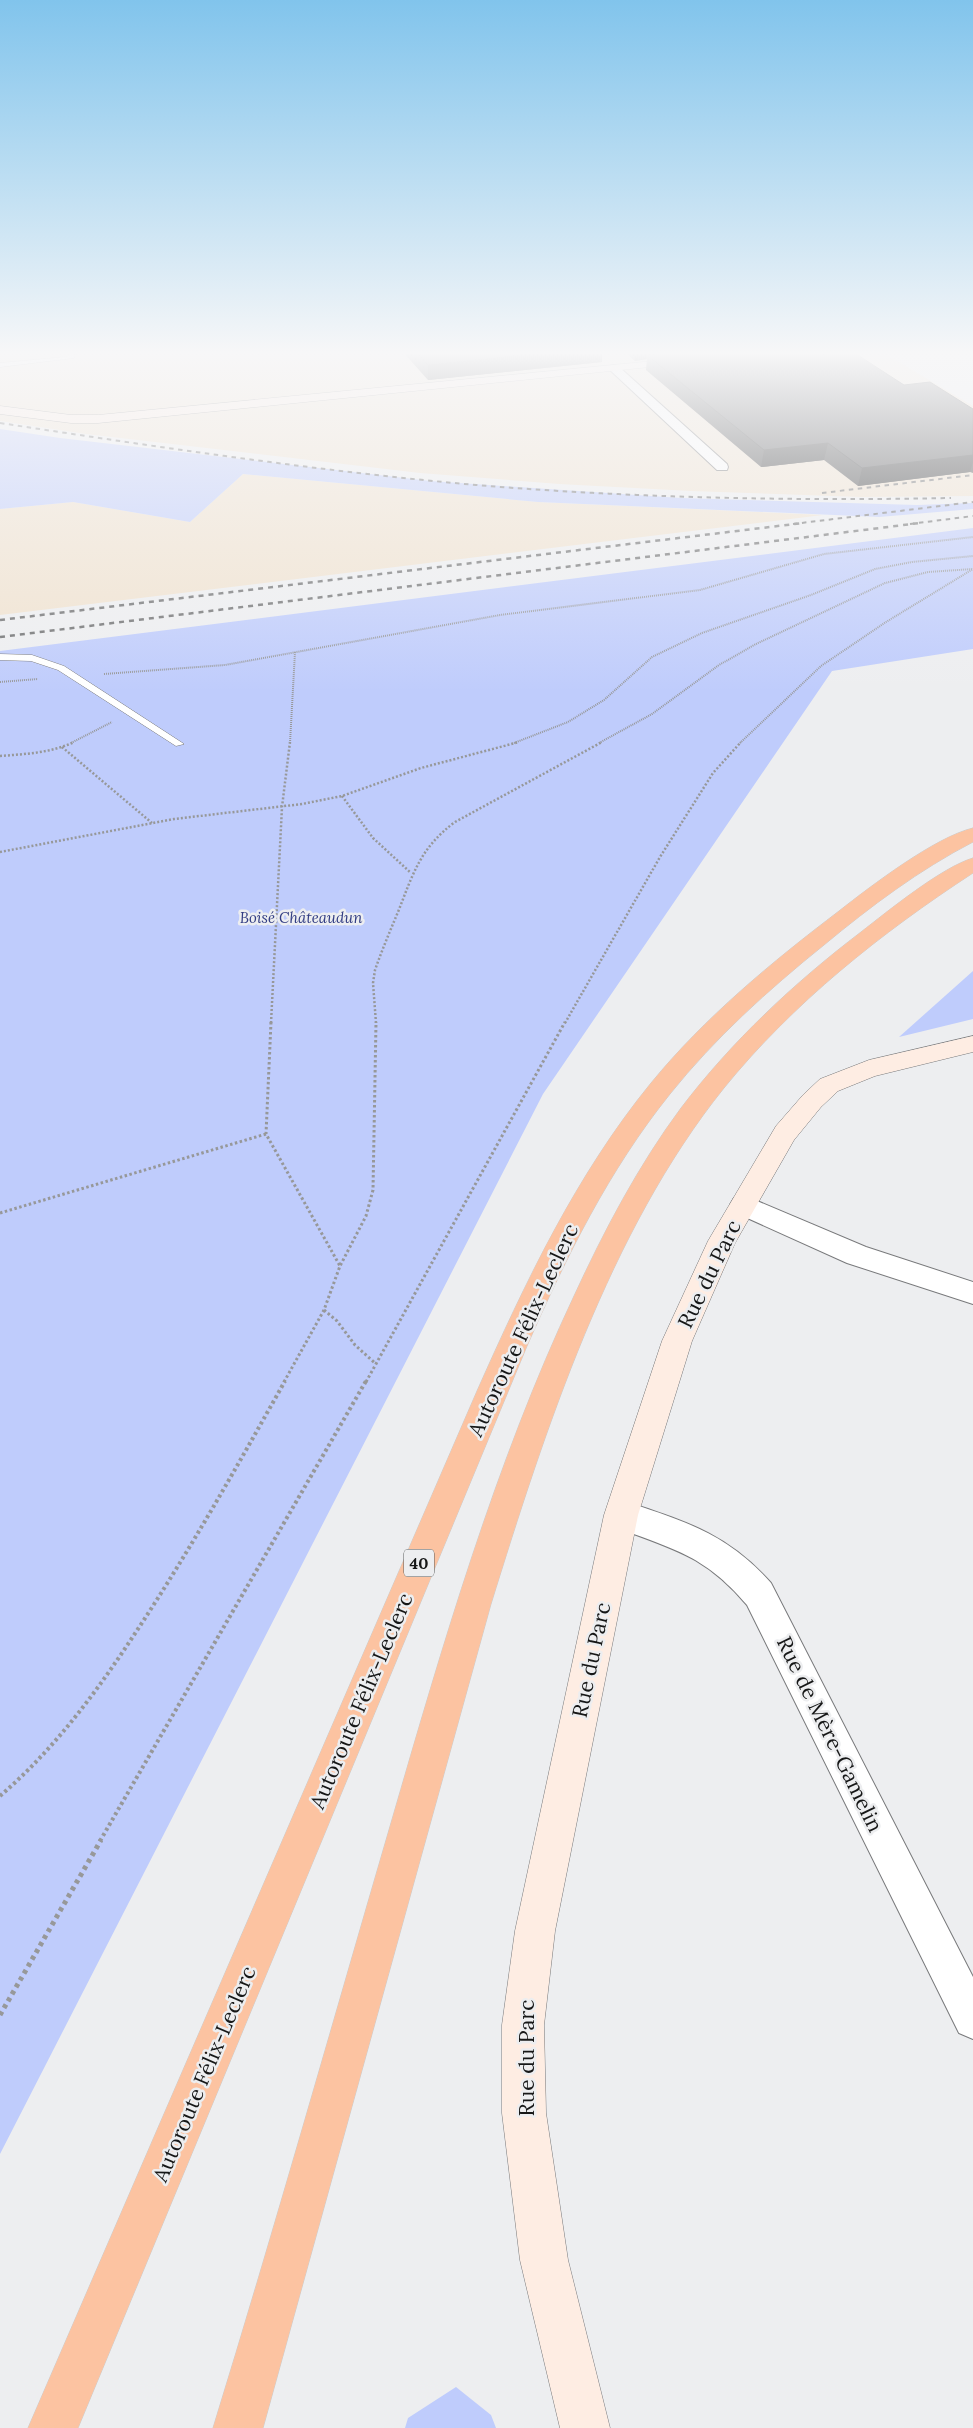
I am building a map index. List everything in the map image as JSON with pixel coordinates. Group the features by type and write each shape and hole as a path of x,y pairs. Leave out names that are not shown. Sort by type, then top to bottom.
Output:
{"highway":[{"name":"Autoroute Félix-Leclerc","path":"53,2428 196,2094 486,1404 542,1283 598,1177 658,1092 706,1037 757,987 875,893 925,861 973,834"},
{"path":"238,2428 488,1554 544,1399 606,1257 632,1206 689,1116 753,1041 808,989 885,925 934,889 973,864"}],"street":[{"name":"Rue du Parc","path":"585,2428 544,2260 524,2113 523,2025 535,1930 621,1515 677,1341 722,1241 785,1133 812,1101 829,1086 869,1069 973,1044"},
{"path":"742,1206 856,1255 973,1293"},
{"name":"Rue de Mère-Gamelin","path":"621,1515 704,1544 744,1574 759,1594 973,2019"}],"lane":[{"path":"0,657 20,656 61,668 179,744"}],"path":[{"path":"0,682 225,665 500,615 700,590 824,554 973,537"},
{"path":"0,852 152,823 282,807 342,796 421,768 522,741 568,722 604,700 652,657 672,646 702,634 811,595 875,569 912,562 973,556"},
{"path":"0,1796 30,1771 52,1747 102,1684 134,1636 210,1517 324,1310 340,1266 366,1216 373,1190 376,1022 373,983 379,957 411,873 421,854 431,841 455,822 652,714 741,652 885,583 928,572 973,569"},
{"path":"0,2015 376,1364 518,1103 660,857 713,774 751,732 821,666 880,626 973,569"},
{"path":"295,652 290,748 282,807 266,1134 340,1266"},
{"path":"0,756 30,754 62,747 130,712"},
{"path":"62,747 152,823"},
{"path":"342,796 373,838 411,873"},
{"path":"0,1213 266,1134"},
{"path":"324,1310 337,1321 355,1345 376,1364"}],"shaded area":[{"path":"354,465 973,465 973,496 861,497 691,491 559,484 420,473"},
{"path":"243,474 538,502 823,515 0,615 0,509 73,502 190,522"}],"green space":[{"path":"0,465 295,465 430,481 681,498 917,505 973,503 973,509 879,517 538,502 243,474 190,522 73,502 0,509"},
{"name":"Boisé Châteaudun","path":"973,528 973,649 832,671 543,1094 0,2154 0,651"},
{"path":"973,971 973,1019 899,1037"},
{"path":"456,2387 491,2415 496,2428 405,2428 408,2418"}],"building":[{"path":"858,465 885,465 862,468"}],"railway":[{"path":"292,465 476,485 654,496 832,499 951,498"},
{"path":"822,493 973,475"},
{"path":"793,524 973,502"},
{"path":"910,524 973,516"},
{"path":"0,620 803,523"},
{"path":"0,637 920,523"}]}
